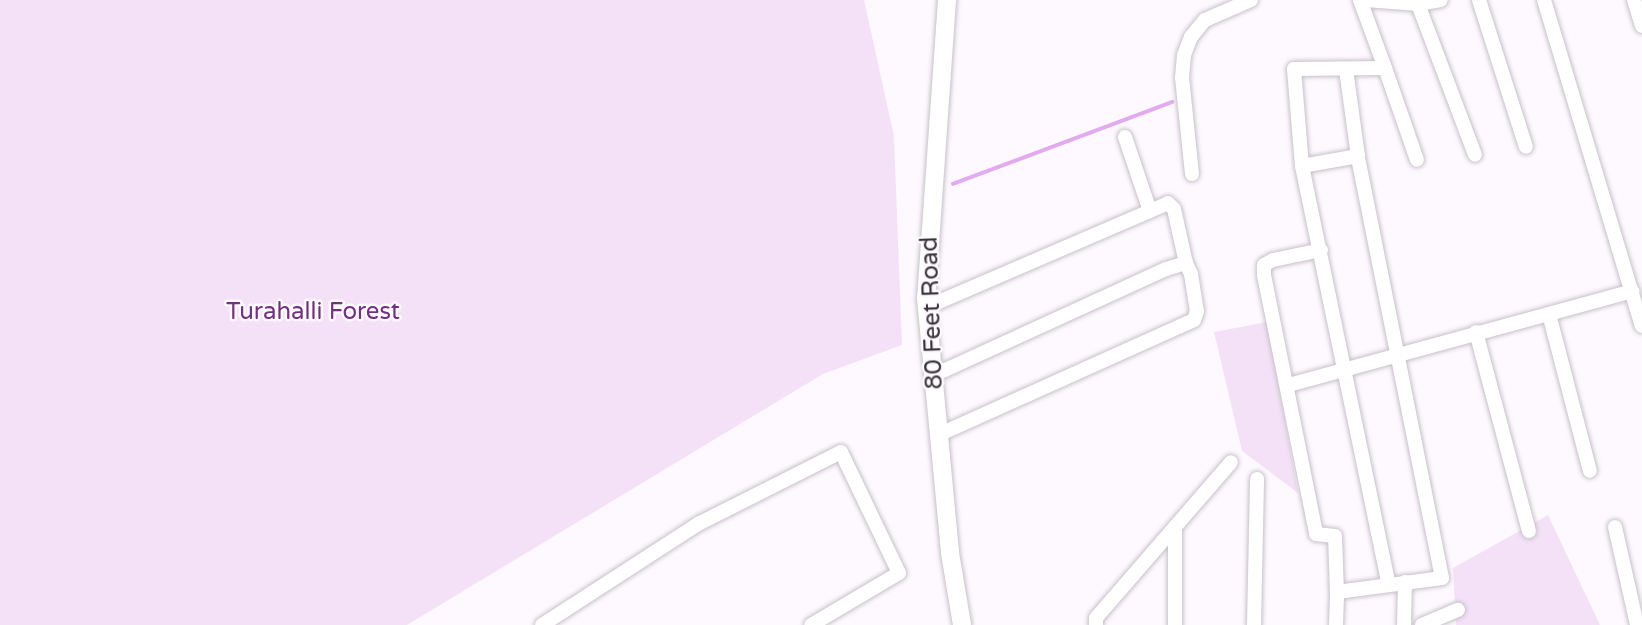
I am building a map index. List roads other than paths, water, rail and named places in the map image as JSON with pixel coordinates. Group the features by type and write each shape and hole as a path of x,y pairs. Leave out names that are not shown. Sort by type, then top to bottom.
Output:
{"main road":[{"name":"80 Feet Road","path":"938,0 918,298 942,554 954,625"},
{"name":"80 Feet Road","path":"947,0 928,227 927,307 938,435 962,625"}],"street":[{"path":"1192,174 1182,78 1184,55 1191,37 1205,20 1251,0"},
{"path":"1360,0 1417,160"},
{"path":"1366,0 1418,4 1441,0"},
{"path":"1479,0 1526,147"},
{"path":"1544,0 1642,326"},
{"path":"1634,0 1642,26"},
{"path":"1418,4 1475,155"},
{"path":"1385,68 1294,69 1302,166 1347,369 1389,585"},
{"path":"1337,592 1442,578 1359,156 1346,69"},
{"path":"1125,137 1150,211"},
{"path":"1302,166 1359,156"},
{"path":"927,307 1150,211 1172,205 1197,311 1194,320 938,435"},
{"path":"1321,250 1264,265 1316,534 1335,536 1336,625"},
{"path":"932,376 1185,263"},
{"path":"1289,386 1476,332 1632,291"},
{"path":"1549,314 1590,471"},
{"path":"1476,332 1529,531"},
{"path":"542,625 698,524 841,452 899,573 811,625"},
{"path":"1096,625 1096,618 1231,462"},
{"path":"1254,625 1257,479"},
{"path":"1615,527 1637,625"},
{"path":"1175,528 1175,625"},
{"path":"1404,625 1405,582"},
{"path":"1422,625 1458,610"}],"waterway":[{"path":"953,184 1172,102"}],"park label":[{"name":"Turahalli Forest","path":"313,312"}]}
